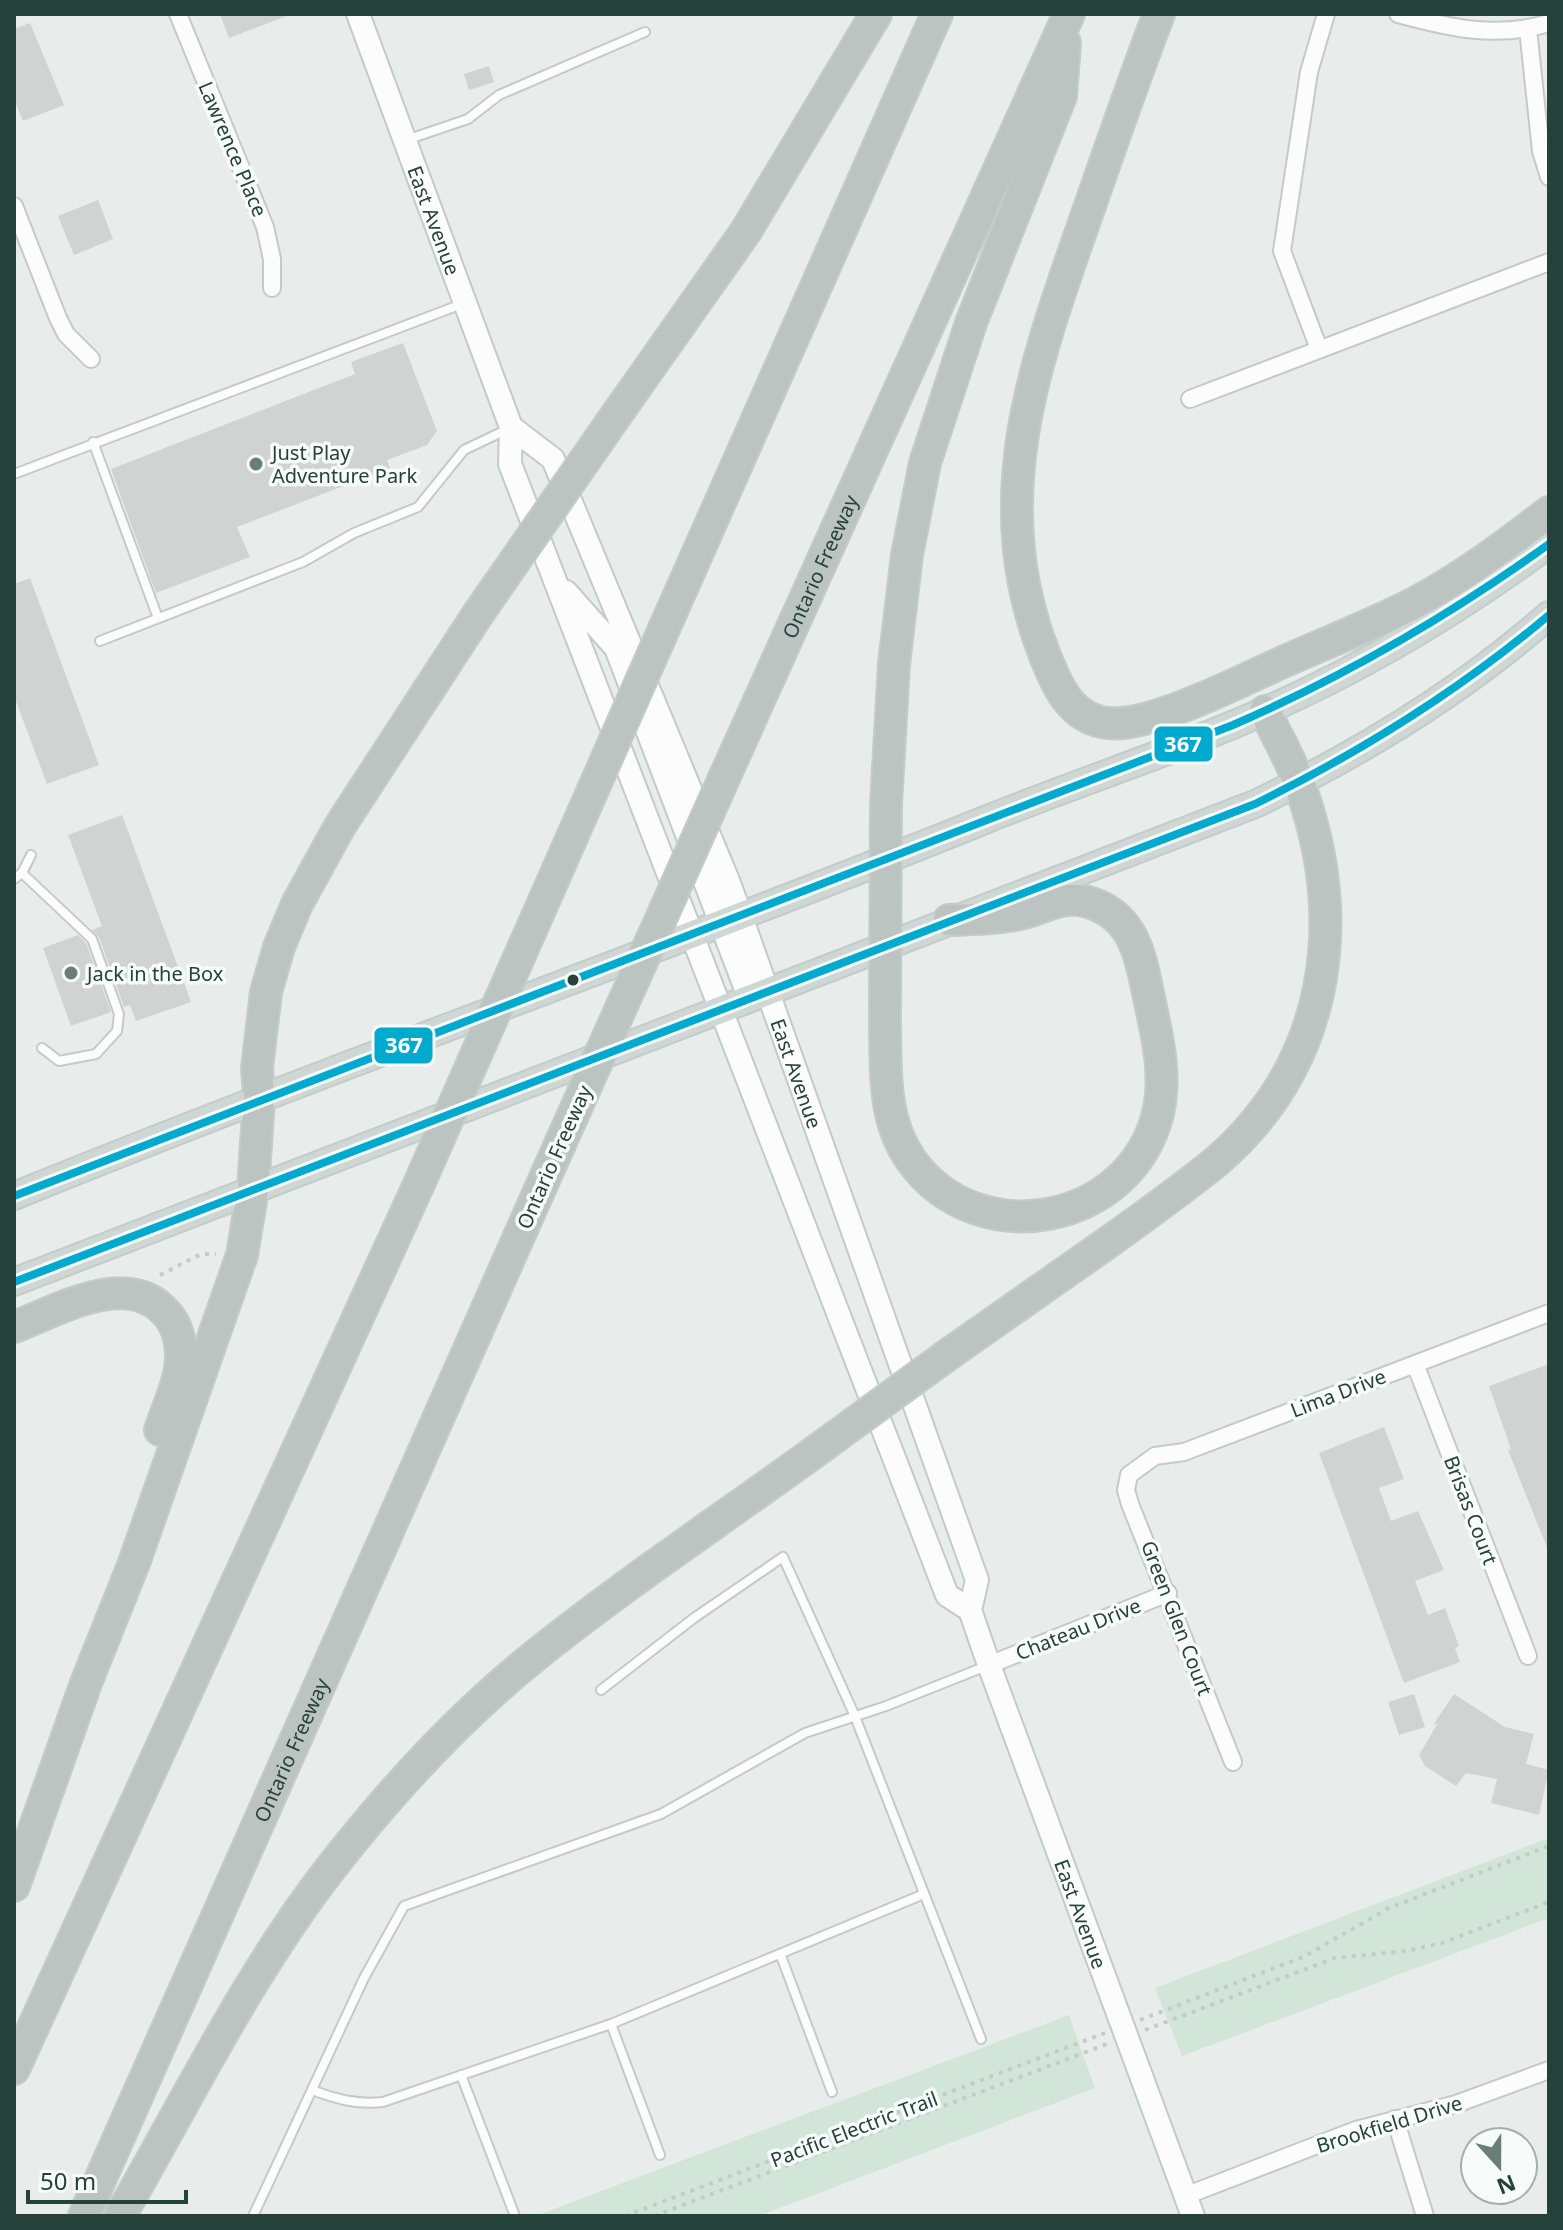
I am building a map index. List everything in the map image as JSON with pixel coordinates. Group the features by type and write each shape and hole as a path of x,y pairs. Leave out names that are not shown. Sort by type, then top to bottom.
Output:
{"highway":[{"path":"14,1886 117,1599 134,1563 242,1255 253,1189 259,1098 257,1068 266,992 297,904 340,826 478,614 746,231 876,14"},
{"path":"14,2069 419,1184 937,14"},
{"path":"1159,14 1032,375 1019,455 1019,538 1031,610 1050,670 1071,707 1105,723 1119,724 1148,718 1192,701 1416,602 1549,512"},
{"path":"949,920 1017,915 1057,901 1077,900 1105,909 1131,931 1140,954 1161,1072 1158,1113 1152,1134 1120,1179 1087,1202 1046,1216 1011,1218 965,1207 927,1180 910,1159 896,1132 887,1100 885,1020 886,804 907,555 925,463 971,323 1061,96 1068,17"},
{"name":"Ontario Freeway","path":"84,2216 560,1144 1068,17"},
{"path":"120,2216 282,1938 330,1870 389,1798 457,1728 535,1656 1218,1159 1257,1118 1288,1072 1308,1028 1327,953 1320,857 1299,783 1265,711"},
{"path":"14,1327 109,1292 137,1293 157,1301 177,1325 181,1361 116,1557 117,1599"}],"main road":[{"name":"East Avenue","path":"358,14 511,427 510,464 690,936 947,1595 970,1610"},
{"path":"511,427 553,459 605,578 731,922"},
{"path":"14,1196 259,1098 731,922 1265,711 1347,673 1407,638 1549,544"},
{"path":"555,579 616,648 731,922"},
{"path":"14,1282 1255,804 1398,727 1476,676 1549,615"},
{"name":"East Avenue","path":"731,922 977,1580 970,1610 1189,2206"}],"street":[{"name":"Lawrence Place","path":"178,14 265,227 272,259 272,288"},
{"path":"1319,349 1282,251 1309,72 1326,14"},
{"path":"1398,14 1460,31 1528,29 1549,23"},
{"path":"1528,29 1541,151 1549,177"},
{"path":"14,206 66,334 91,359"},
{"path":"1190,399 1549,262"},
{"name":"Lima Drive","path":"1129,1475 1155,1456 1184,1452 1549,1313"},
{"name":"Brisas Court","path":"1415,1364 1528,1656"},
{"name":"Green Glen Court","path":"1129,1475 1126,1490 1130,1504 1233,1762"},
{"name":"Chateau Drive","path":"989,1665 1168,1593"},
{"name":"Brookfield Drive","path":"1189,2206 1356,2130 1456,2104 1549,2070"},
{"path":"1395,2119 1425,2216"}],"lane":[{"path":"405,140 468,119 499,95 645,32"},
{"path":"14,474 466,303"},
{"path":"100,641 303,562 354,533 418,507 464,450 511,427"},
{"path":"93,442 158,618"},
{"path":"31,855 18,876 92,939 119,1014 117,1031 96,1054 59,1061 42,1048"},
{"path":"601,1690 694,1618 783,1557 854,1714 981,2039"},
{"path":"253,2216 364,1978 404,1906 661,1814 805,1733 854,1714 886,1706 989,1665"},
{"path":"312,2090 340,2100 364,2104 383,2102 611,2024 781,1956 924,1894"},
{"path":"781,1956 832,2092"},
{"path":"611,2024 660,2155"},
{"path":"461,2075 515,2216"}],"path":[{"path":"160,1275 201,1254 218,1255"},
{"path":"1162,2011 1328,1946 1389,1908 1549,1846"},
{"path":"1164,2022 1335,1958 1406,1951 1442,1943 1549,1902"},
{"name":"Pacific Electric Trail","path":"625,2216 1083,2042"},
{"name":"Pacific Electric Trail","path":"654,2216 1086,2052"}],"green space":[{"path":"1549,1838 1549,1918 1182,2056 1155,1988"},
{"path":"1069,2015 1095,2088 759,2216 535,2216"}],"building":[{"path":"220,14 287,14 287,16 229,38"},
{"path":"30,23 64,105 23,121 14,99 14,29"},
{"path":"489,66 494,82 469,90 464,74"},
{"path":"98,200 113,239 74,255 58,216"},
{"name":"Just Play Adventure Park","path":"403,343 437,431 427,445 387,460 390,468 237,527 250,557 156,593 111,469 355,374 351,362"},
{"path":"30,578 99,765 47,784 14,696 14,584"},
{"path":"122,815 191,1002 136,1021 130,1005 124,1007 99,937 92,930 102,926 68,835"},
{"name":"Jack in the Box","path":"78,935 86,943 111,1012 71,1026 43,948"},
{"path":"1549,1364 1548,1550 1508,1450 1511,1449 1489,1386"},
{"path":"1384,1427 1404,1479 1379,1488 1391,1521 1418,1511 1444,1570 1415,1581 1428,1615 1445,1608 1459,1646 1455,1648 1460,1662 1404,1683 1319,1453"},
{"path":"1414,1694 1425,1727 1399,1735 1388,1702"},
{"path":"1454,1694 1505,1727 1534,1734 1526,1764 1549,1770 1539,1815 1491,1803 1497,1779 1466,1773 1456,1786 1425,1766 1419,1755 1438,1723 1433,1725"}],"transit line":[{"name":"367","path":"14,1196 1233,725 1316,686 1396,643 1549,544"},
{"name":"367","path":"14,1282 1255,804 1333,763 1408,718 1480,669 1549,615"}],"place":[{"name":"Just Play Adventure Park","path":"256,464"},
{"name":"Jack in the Box","path":"71,973"}]}
